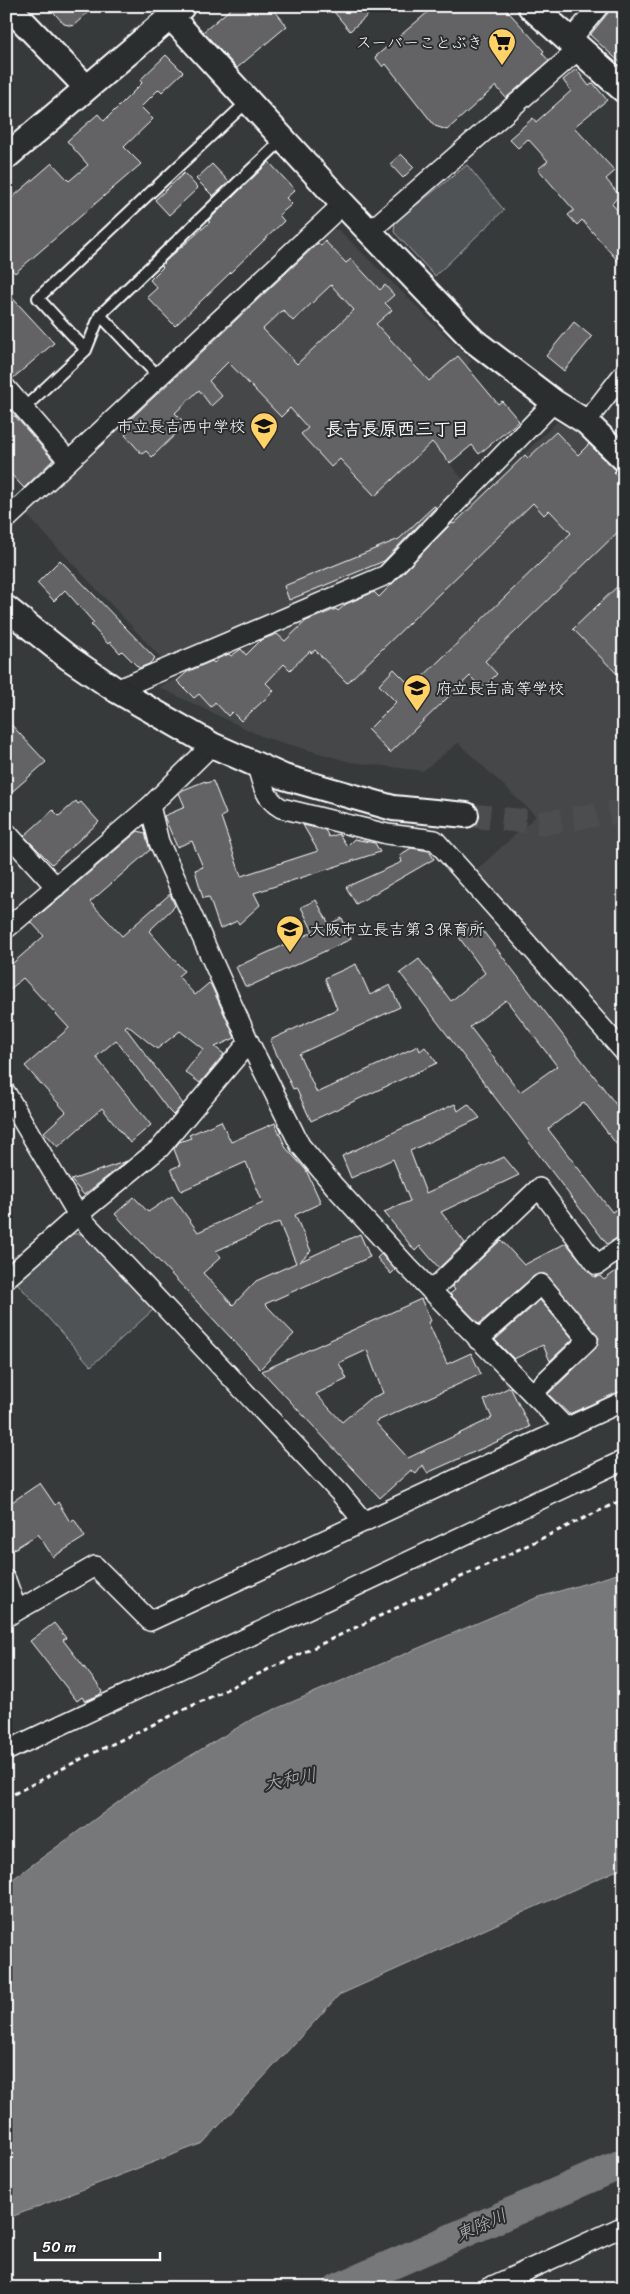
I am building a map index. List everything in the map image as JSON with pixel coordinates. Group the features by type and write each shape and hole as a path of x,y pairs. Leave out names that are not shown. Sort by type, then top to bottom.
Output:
{"main road":[{"path":"531,6 624,89"}],"street":[{"path":"8,6 86,87"},
{"path":"370,231 574,45 599,6"},
{"path":"6,157 171,9 248,101 474,341 554,402 586,422 624,460"},
{"path":"6,520 343,204"},
{"path":"586,422 624,373"},
{"path":"6,388 68,460"},
{"path":"116,690 386,575 554,402"},
{"path":"6,608 68,658 116,690 212,745 284,778 393,808 466,815"},
{"path":"6,929 150,806 212,745"},
{"path":"257,765 266,793 274,804 282,808 387,834 435,840 624,1052"},
{"path":"150,806 160,842 249,1042 300,1145 335,1187 431,1291 565,1427"},
{"path":"6,832 56,887"},
{"path":"6,1280 78,1215 160,1148 249,1042"},
{"path":"6,1093 78,1215 339,1492 364,1522"},
{"path":"431,1291 539,1188 597,1265 624,1246"},
{"path":"478,1340 541,1284 588,1340 533,1393"},
{"path":"6,1580 11,1614 95,1566 150,1622 624,1401"},
{"path":"6,1751 624,1460"},
{"path":"488,2288 624,2226"}],"lane":[{"path":"86,350 38,298 248,101"},
{"path":"24,408 86,350 100,315 284,139"},
{"path":"100,315 158,376"}],"path":[{"path":"6,1798 81,1758 624,1499"}],"shaded area":[{"path":"467,165 504,210 435,276 394,232 395,222"},
{"name":"市立長吉西中学校","path":"327,228 339,230 472,361 411,417 466,483 386,565 164,661 24,512"},
{"name":"府立長吉高等学校","path":"557,422 593,441 624,474 624,1045 473,873 536,816 458,743 423,771 350,762 263,737 158,687 387,586"},
{"path":"72,1234 83,1234 153,1310 91,1366 17,1283"}],"water":[{"name":"大和川","path":"624,1572 624,1867 339,1995 203,2143 6,2219 6,1884 143,1784 252,1719 536,1598"}],"building":[{"path":"48,6 95,6 73,26 64,24"},
{"path":"234,6 271,6 287,26 237,68 203,32"},
{"path":"329,6 378,6 350,31"},
{"path":"435,6 503,6 544,51 542,53 549,61 506,98 496,86 447,130 435,126 386,64 383,67 375,57"},
{"path":"610,6 624,6 624,66 590,35 608,13"},
{"path":"166,55 183,72 162,92 159,89 141,107 153,119 124,147 141,164 15,273 6,263 6,203 52,163 69,181 88,165 67,141 98,114 104,121 142,83 140,80"},
{"path":"576,69 589,86 593,83 607,100 574,127 615,171 606,179 619,195 612,204 624,218 624,268 582,220 577,225 568,215 574,210 538,169 548,161 528,139 518,148 509,139 533,118 536,122 571,91 563,80"},
{"path":"401,154 414,167 403,178 390,164"},
{"path":"269,162 295,190 286,198 292,204 279,215 284,221 175,326 147,297 157,288 150,280 163,267 161,265 210,222 208,221"},
{"path":"212,164 229,182 213,196 196,179"},
{"path":"184,173 198,188 169,215 155,200"},
{"path":"325,241 346,263 351,259 380,290 385,285 394,295 385,303 392,310 376,324 429,381 458,356 498,404 502,401 519,421 479,454 472,445 450,463 432,442 375,496 340,459 331,467 301,434 308,428 290,408 281,417 228,362 209,381 222,396 211,406 199,390 175,413 186,424 152,457 146,451 142,454 125,435 128,432 122,427 318,243 321,246","holes":["331,285 354,310 297,364 263,329 283,310 293,321"]},
{"path":"6,291 54,343 12,379 6,377"},
{"path":"574,322 592,337 564,371 546,356"},
{"path":"6,416 15,416 53,460 24,488 6,469"},
{"path":"556,432 578,455 589,444 616,470 614,472 624,483 624,526 485,661 497,674 482,689 470,676 390,753 368,730 396,702 379,685 394,669 412,687 571,533 549,510 544,515 533,503 347,683 315,650 311,653 310,651 290,670 284,664 266,683 274,691 241,721 232,712 228,716 215,702 211,707 199,694 194,698 177,681 187,672 212,661 214,663 219,658 229,654 231,656 241,649 246,655 261,640 277,634 285,641 306,621 336,609 338,611 346,604 374,592 379,597 452,523 454,524 525,455 528,458"},
{"path":"434,506 436,507 384,561 289,600 284,586 399,539"},
{"path":"60,560 155,658 149,664 139,668 122,651 120,653 110,642 108,644 91,625 94,623 65,590 54,601 37,583"},
{"path":"624,580 624,681 573,629"},
{"path":"6,719 46,762 6,797"},
{"path":"205,781 206,783 213,781 226,814 221,817 241,876 318,851 303,825 325,830 329,837 339,834 347,846 354,839 375,843 380,852 254,893 260,905 239,924 237,921 220,929 209,897 203,898 195,870 203,867 192,841 177,847 164,816 185,807 179,793"},
{"path":"76,801 78,804 81,802 99,822 52,864 24,836 53,810 59,816"},
{"path":"138,831 145,833 150,850 90,902 122,936 170,894 175,906 149,931 184,971 178,976 195,995 209,983 211,985 235,1038 215,1047 224,1054 200,1083 185,1072 203,1049 180,1031 157,1049 127,1025 125,1027 183,1104 173,1115 116,1040 96,1057 151,1125 130,1143 102,1108 58,1147 44,1132 66,1112 25,1066 69,1028 23,978 6,993 6,969 44,936 31,922"},
{"path":"411,848 429,851 434,859 356,904 346,887 402,862 400,855"},
{"path":"316,900 329,924 342,918 351,939 250,986 245,986 236,967 313,932 301,907"},
{"path":"476,922 624,1115 624,1154 584,1102 548,1129 612,1212 624,1204 624,1234 607,1244 400,973 419,959 451,1001 485,973 458,936","holes":["506,1000 557,1066 520,1092 470,1027"]},
{"path":"356,964 370,995 390,985 400,1007 299,1054 317,1093 418,1046 420,1051 425,1047 437,1063 311,1121 296,1088 293,1089 270,1040 337,1009 325,978"},
{"path":"455,1104 458,1111 468,1104 480,1118 410,1151 426,1193 504,1157 519,1175 441,1212 465,1243 439,1268 420,1246 415,1251 384,1212 410,1201 393,1159 351,1178 342,1156"},
{"path":"221,1121 231,1142 275,1123 286,1148 306,1170 321,1203 295,1215 311,1251 299,1262 360,1234 370,1257 265,1304 294,1334 260,1369 115,1214 134,1197 148,1212 172,1196 198,1232 263,1203 246,1162 181,1191 171,1169 180,1165 174,1149 179,1142 191,1138 189,1135","holes":["279,1222 296,1263 256,1281 233,1305 203,1273 221,1257 216,1251"]},
{"path":"127,1161 84,1195 71,1180"},
{"path":"501,1240 524,1265 566,1243 594,1277 600,1276 604,1280 624,1265 624,1390 569,1414 548,1394 596,1348 599,1338 545,1274 534,1276 479,1324 450,1294 455,1290 452,1286"},
{"path":"381,1254 395,1270 391,1274 377,1258"},
{"path":"421,1299 431,1321 428,1322 447,1364 471,1353 481,1374 375,1422 408,1458 492,1418 484,1400 510,1387 530,1427 427,1473 423,1465 416,1474 411,1470 380,1498 262,1371","holes":["367,1350 383,1393 369,1399 342,1422 316,1394 347,1379 339,1363"]},
{"path":"540,1300 573,1339 550,1361 543,1345 514,1359 495,1340"},
{"path":"40,1483 55,1505 58,1502 70,1522 74,1519 85,1537 53,1557 38,1534 6,1554 6,1506"},
{"path":"54,1623 66,1638 63,1640 98,1685 102,1692 99,1695 85,1701 82,1697 77,1701 30,1641"}],"waterway":[{"name":"東除川","path":"338,2288 624,2163"}],"tunnel":[{"path":"466,815 541,823 624,811"}],"place":[{"name":"スーバーことぶき","path":"502,66"},
{"name":"市立長吉西中学校","path":"264,450"},
{"name":"府立長吉高等学校","path":"417,712"},
{"name":"大阪市立長吉第３保育所","path":"290,953"}],"district":[{"name":"長吉長原西三丁目","path":"397,429"}]}
